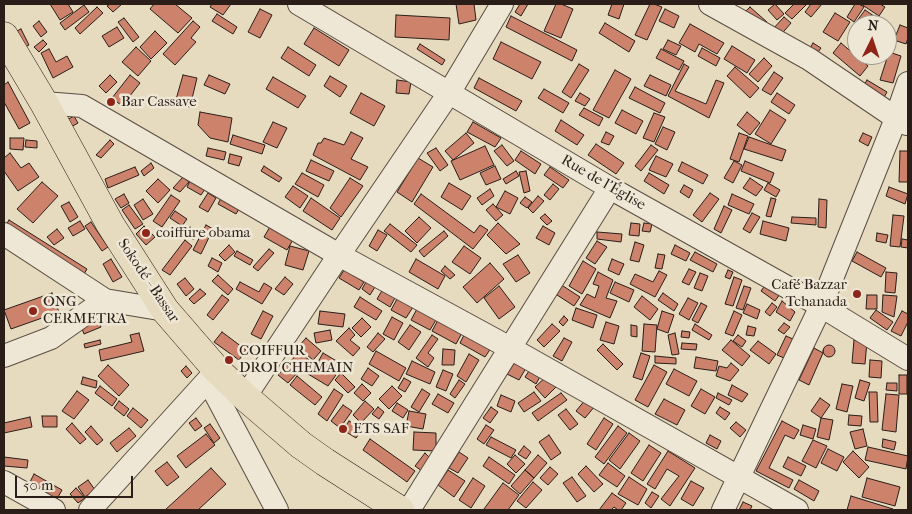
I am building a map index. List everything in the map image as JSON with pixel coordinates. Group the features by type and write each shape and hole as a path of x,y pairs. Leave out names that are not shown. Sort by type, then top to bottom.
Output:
{"main road":[{"name":"Sokodé - Bassar","path":"4,36 44,103 110,224 165,310 212,374 245,397 325,462 400,510"}],"street":[{"name":"Rue de l'Église","path":"299,4 610,188 821,306 908,359"},
{"path":"245,397 338,255 449,93 502,4"},
{"path":"710,4 809,59 902,121"},
{"path":"723,510 821,306 902,121 908,83"},
{"path":"44,103 82,106 338,255 510,348 797,510"},
{"path":"409,510 610,188"},
{"path":"4,234 105,300 165,310"},
{"path":"4,356 51,338 105,300"},
{"path":"90,510 212,374 277,510"},
{"path":"4,482 54,510"}],"building":[{"path":"50,4 68,4 73,12 60,20"},
{"path":"110,4 122,4 113,12 107,6"},
{"path":"154,4 175,4 192,18 178,33 150,9"},
{"path":"212,4 231,4 223,15 210,7"},
{"path":"456,4 474,4 476,20 459,24"},
{"path":"520,4 528,4 521,16 515,12"},
{"path":"556,4 573,9 561,38 544,31"},
{"path":"612,4 624,4 619,19 608,15"},
{"path":"650,4 662,7 647,40 635,35"},
{"path":"775,4 784,14 777,20 768,10"},
{"path":"794,4 807,4 792,19 785,13"},
{"path":"811,4 822,4 811,17 805,12"},
{"path":"855,4 864,7 859,15 848,15"},
{"path":"861,4 880,4 885,7 880,15"},
{"path":"84,5 89,12 65,30 60,23"},
{"path":"97,7 103,13 80,34 75,28"},
{"path":"750,7 767,22 761,29 743,14"},
{"path":"260,9 272,15 260,38 248,32"},
{"path":"665,9 679,16 674,28 659,21"},
{"path":"865,10 872,15 861,15"},
{"path":"835,13 847,20 847,27 838,41 823,32"},
{"path":"217,14 237,27 233,34 212,21"},
{"path":"396,15 450,18 449,40 395,37"},
{"path":"511,16 577,50 572,61 506,27"},
{"path":"784,17 791,23 779,37 772,30"},
{"path":"124,18 139,37 133,42 118,22"},
{"path":"39,21 47,32 41,37 33,26"},
{"path":"193,21 200,27 191,38 196,42 175,65 163,54"},
{"path":"605,23 635,41 629,52 599,33"},
{"path":"690,24 724,43 717,54 699,44 695,52 679,43"},
{"path":"900,25 908,28 906,44 897,41 897,32"},
{"path":"117,27 124,38 109,47 102,36"},
{"path":"314,28 349,50 339,66 304,44"},
{"path":"21,29 29,45 20,50 11,34"},
{"path":"155,31 167,43 151,59 140,47"},
{"path":"43,40 47,44 39,52 34,47"},
{"path":"668,40 681,46 676,55 663,49"},
{"path":"501,42 541,62 532,79 493,59"},
{"path":"813,43 821,48 816,55 809,50"},
{"path":"841,43 847,48 847,65 833,53"},
{"path":"420,44 445,60 442,65 417,49"},
{"path":"732,46 755,60 747,73 724,59"},
{"path":"136,47 151,61 138,76 122,62"},
{"path":"288,47 316,65 309,76 281,58"},
{"path":"702,48 720,58 716,66 698,56"},
{"path":"49,49 56,62 67,56 73,67 53,78 41,53"},
{"path":"661,49 684,61 679,70 656,58"},
{"path":"897,55 901,56 893,83 880,80 885,65 897,65"},
{"path":"764,58 772,66 758,82 749,74"},
{"path":"579,64 589,70 571,98 562,92"},
{"path":"684,64 689,67 675,91 706,104 716,80 724,83 709,118 668,96"},
{"path":"847,65 867,65 868,66 860,76"},
{"path":"735,67 759,88 750,98 727,76"},
{"path":"615,70 631,79 609,118 593,110"},
{"path":"774,72 783,78 771,95 762,90"},
{"path":"110,75 117,82 106,93 99,86"},
{"path":"130,75 140,83 122,106 112,98"},
{"path":"183,75 197,78 190,107 175,103"},
{"path":"209,75 230,84 225,94 204,85"},
{"path":"650,75 671,85 666,96 644,86"},
{"path":"330,76 347,86 340,97 324,86"},
{"path":"273,77 306,96 298,108 266,89"},
{"path":"479,78 522,101 516,111 474,88"},
{"path":"397,80 411,82 409,94 396,93"},
{"path":"867,80 887,92 883,99 863,87"},
{"path":"8,82 30,123 19,129 4,102 4,85"},
{"path":"635,87 665,103 660,113 629,98"},
{"path":"544,89 569,103 563,113 538,98"},
{"path":"361,93 385,106 374,126 350,113"},
{"path":"580,93 590,99 585,106 575,101"},
{"path":"777,93 795,105 789,114 771,102"},
{"path":"584,108 603,118 599,126 579,115"},
{"path":"622,110 643,121 636,134 615,123"},
{"path":"770,110 786,120 771,144 755,134"},
{"path":"200,112 232,118 228,142 210,138 198,125"},
{"path":"747,112 760,123 750,135 737,125"},
{"path":"654,113 665,117 654,142 643,138"},
{"path":"74,116 78,123 71,127 67,120"},
{"path":"561,120 584,135 577,145 555,131"},
{"path":"273,122 287,128 277,148 263,142"},
{"path":"473,122 501,138 495,147 467,132"},
{"path":"663,127 675,132 667,150 655,144"},
{"path":"351,132 363,138 351,159 368,167 360,180 313,155 318,143 321,143 324,138 344,145"},
{"path":"606,132 614,136 609,145 601,142"},
{"path":"466,133 474,143 453,160 445,151"},
{"path":"739,133 748,136 739,162 730,159"},
{"path":"863,133 872,137 868,146 859,141"},
{"path":"233,135 265,145 262,154 230,144"},
{"path":"749,137 786,150 782,161 744,149"},
{"path":"10,138 24,138 23,150 10,149"},
{"path":"26,140 37,141 37,148 25,147"},
{"path":"110,140 114,144 101,158 96,155"},
{"path":"596,144 624,163 616,174 588,155"},
{"path":"502,145 514,161 507,166 494,151"},
{"path":"651,145 658,150 641,171 635,166"},
{"path":"485,146 494,165 460,180 451,161"},
{"path":"208,148 226,152 224,160 206,156"},
{"path":"436,148 448,165 440,171 427,153"},
{"path":"521,151 541,164 535,174 515,160"},
{"path":"900,151 908,151 908,182 899,182"},
{"path":"10,153 21,168 29,163 39,177 18,191 4,171 4,158"},
{"path":"230,154 242,157 239,166 228,163"},
{"path":"656,156 673,164 666,177 649,170"},
{"path":"418,158 433,167 412,202 397,192"},
{"path":"311,160 334,171 329,181 306,171"},
{"path":"734,161 742,165 733,183 724,178"},
{"path":"745,161 774,173 770,183 741,171"},
{"path":"682,162 708,175 703,184 678,171"},
{"path":"151,163 154,168 144,176 141,171"},
{"path":"264,166 282,178 279,182 261,171"},
{"path":"495,166 501,179 486,185 480,173"},
{"path":"135,167 139,175 108,188 105,179"},
{"path":"550,167 569,180 563,188 544,175"},
{"path":"516,171 519,176 506,184 503,179"},
{"path":"526,171 530,191 524,193 519,172"},
{"path":"302,173 324,185 318,197 295,184"},
{"path":"649,173 669,185 664,194 644,181"},
{"path":"183,177 189,182 180,192 173,188"},
{"path":"350,178 363,186 341,217 330,208"},
{"path":"750,178 763,187 756,196 743,188"},
{"path":"158,179 170,190 158,203 146,191"},
{"path":"190,181 205,189 201,195 187,187"},
{"path":"42,182 58,196 33,223 17,209"},
{"path":"449,183 471,196 462,210 441,197"},
{"path":"768,183 780,190 776,197 764,190"},
{"path":"553,184 559,189 550,200 544,195"},
{"path":"684,185 693,190 689,198 680,192"},
{"path":"293,186 308,196 300,208 285,197"},
{"path":"889,187 908,194 905,204 886,196"},
{"path":"490,189 494,196 482,205 477,198"},
{"path":"505,191 518,198 510,214 496,207"},
{"path":"208,193 216,198 208,212 199,207"},
{"path":"710,193 719,199 702,222 693,215"},
{"path":"124,194 129,203 121,208 115,199"},
{"path":"421,194 474,233 480,225 488,230 473,249 414,204"},
{"path":"732,194 754,204 749,214 728,205"},
{"path":"171,195 180,201 162,227 153,221"},
{"path":"538,196 544,201 533,213 528,208"},
{"path":"525,197 532,202 527,208 520,203"},
{"path":"221,198 239,209 236,214 218,204"},
{"path":"311,198 340,218 332,230 303,211"},
{"path":"771,198 776,199 771,217 766,216"},
{"path":"143,199 153,214 143,220 134,205"},
{"path":"819,199 827,200 826,228 818,227"},
{"path":"69,202 78,217 70,222 61,206"},
{"path":"493,204 503,215 496,221 486,210"},
{"path":"129,205 143,224 135,229 122,210"},
{"path":"724,206 732,210 721,233 714,229"},
{"path":"175,211 187,219 182,226 170,218"},
{"path":"752,213 760,217 750,233 743,229"},
{"path":"545,214 552,221 547,225 540,218"},
{"path":"893,215 904,216 900,247 890,246"},
{"path":"419,217 431,228 417,243 405,231"},
{"path":"792,217 816,218 816,225 791,223"},
{"path":"9,220 87,269 84,274 6,225"},
{"path":"80,221 85,229 73,236 68,228"},
{"path":"763,221 789,228 786,241 760,234"},
{"path":"91,222 108,247 102,251 85,226"},
{"path":"498,223 520,244 506,254 487,235"},
{"path":"631,223 640,224 639,236 629,235"},
{"path":"644,223 652,224 650,232 642,231"},
{"path":"390,224 417,245 411,252 384,231"},
{"path":"206,225 213,229 201,254 193,250"},
{"path":"271,225 294,238 287,250 264,237"},
{"path":"144,226 155,237 146,245 136,234"},
{"path":"543,226 555,233 549,245 536,238"},
{"path":"190,227 198,235 193,240 185,232"},
{"path":"57,229 64,238 54,245 47,237"},
{"path":"378,230 387,235 377,251 369,246"},
{"path":"444,231 448,236 424,257 419,251"},
{"path":"597,232 622,234 621,242 597,239"},
{"path":"877,233 888,235 886,243 876,241"},
{"path":"902,239 908,240 908,248 901,247"},
{"path":"185,240 192,246 170,275 162,270"},
{"path":"597,241 607,247 595,264 586,258"},
{"path":"635,242 644,245 639,262 630,260"},
{"path":"229,245 235,252 225,261 219,255"},
{"path":"675,245 690,253 686,261 671,254"},
{"path":"290,246 309,251 303,270 285,265"},
{"path":"464,246 481,258 470,274 452,262"},
{"path":"269,249 274,253 258,271 253,267"},
{"path":"237,251 253,260 250,265 234,256"},
{"path":"695,252 717,264 713,272 690,260"},
{"path":"857,252 886,268 881,277 852,261"},
{"path":"658,254 665,255 662,269 655,268"},
{"path":"518,255 530,273 516,282 503,264"},
{"path":"212,258 222,263 218,272 208,266"},
{"path":"111,259 122,277 113,282 103,264"},
{"path":"416,259 445,276 438,289 409,272"},
{"path":"612,259 624,264 619,275 608,270"},
{"path":"583,261 596,269 582,294 569,286"},
{"path":"490,263 504,279 477,303 463,287"},
{"path":"445,266 455,275 450,279 441,271"},
{"path":"689,269 696,272 689,285 682,282"},
{"path":"344,270 364,282 359,290 339,278"},
{"path":"728,270 733,272 730,279 725,277"},
{"path":"659,271 667,275 655,297 630,284 635,274 653,282"},
{"path":"598,272 613,280 606,298 617,301 610,318 580,305 587,294 595,298 599,286 593,284"},
{"path":"886,272 897,273 895,293 885,292"},
{"path":"700,273 708,276 702,291 694,288"},
{"path":"218,275 233,289 228,295 212,281"},
{"path":"285,277 293,284 284,295 275,289"},
{"path":"734,277 742,280 733,306 725,304"},
{"path":"185,278 194,289 186,296 177,284"},
{"path":"240,282 259,292 264,283 272,288 262,304 236,289"},
{"path":"366,282 375,287 370,295 362,289"},
{"path":"615,282 634,290 629,302 610,293"},
{"path":"560,284 580,297 574,306 554,293"},
{"path":"766,284 780,294 775,301 761,291"},
{"path":"499,286 515,307 499,319 484,298"},
{"path":"744,286 751,288 743,310 736,308"},
{"path":"200,289 206,294 194,304 189,299"},
{"path":"383,289 396,296 390,307 377,299"},
{"path":"52,293 59,312 11,329 4,310"},
{"path":"663,293 678,304 674,311 658,300"},
{"path":"222,295 229,300 213,320 207,315"},
{"path":"867,295 877,295 877,309 866,309"},
{"path":"883,295 897,296 894,317 882,312"},
{"path":"642,296 658,309 650,320 634,307"},
{"path":"360,297 382,311 376,320 354,307"},
{"path":"688,298 698,303 689,320 679,314"},
{"path":"397,299 413,307 406,318 391,310"},
{"path":"782,301 795,312 790,321 776,312"},
{"path":"701,303 707,306 698,323 692,320"},
{"path":"772,303 777,307 770,316 765,312"},
{"path":"747,304 760,310 757,319 743,313"},
{"path":"576,308 597,315 593,328 572,320"},
{"path":"417,309 436,320 430,330 411,320"},
{"path":"876,310 893,322 887,330 870,318"},
{"path":"263,311 273,316 261,339 251,334"},
{"path":"320,311 345,314 343,327 318,324"},
{"path":"662,311 674,315 668,333 657,329"},
{"path":"734,311 742,315 733,336 725,333"},
{"path":"902,311 908,314 908,322 901,336 891,331"},
{"path":"564,316 568,320 563,326 559,322"},
{"path":"97,317 101,327 84,334 80,324"},
{"path":"392,317 403,323 394,340 383,334"},
{"path":"362,318 371,327 361,337 352,328"},
{"path":"438,320 462,333 456,344 432,331"},
{"path":"606,322 619,326 614,344 600,340"},
{"path":"784,323 790,327 784,334 778,330"},
{"path":"552,324 560,331 544,347 537,340"},
{"path":"644,324 657,325 655,352 642,351"},
{"path":"695,324 712,335 709,340 692,330"},
{"path":"410,325 421,332 409,350 398,342"},
{"path":"631,325 637,326 637,337 631,336"},
{"path":"748,326 756,328 754,336 746,335"},
{"path":"349,328 355,335 350,340 360,348 353,356 336,341"},
{"path":"330,330 332,340 316,343 314,333"},
{"path":"682,331 690,332 689,338 681,337"},
{"path":"222,332 246,350 239,360 214,342"},
{"path":"139,333 144,351 101,361 99,350 132,342 130,335"},
{"path":"378,333 385,339 373,352 367,347"},
{"path":"465,333 491,348 485,357 460,343"},
{"path":"675,333 679,354 672,355 668,335"},
{"path":"432,335 438,339 428,353 434,358 428,367 416,358"},
{"path":"738,335 746,341 742,347 733,341"},
{"path":"786,336 793,339 784,358 777,355"},
{"path":"306,338 321,351 313,360 298,347"},
{"path":"564,338 572,342 562,361 553,356"},
{"path":"100,340 101,344 85,348 84,344"},
{"path":"731,340 750,356 742,366 722,350"},
{"path":"854,340 867,341 865,364 852,363"},
{"path":"758,341 776,354 769,364 750,350"},
{"path":"682,343 697,344 696,350 681,349"},
{"path":"603,344 623,364 617,370 597,350"},
{"path":"829,345 835,351 829,357 823,351"},
{"path":"814,348 823,353 809,385 799,380"},
{"path":"443,349 455,350 454,365 442,365"},
{"path":"376,351 406,368 399,381 369,364"},
{"path":"299,352 309,360 288,383 278,375"},
{"path":"323,353 340,363 335,371 318,362"},
{"path":"641,353 650,356 642,380 633,377"},
{"path":"469,354 479,360 466,382 457,376"},
{"path":"655,356 676,358 676,364 655,363"},
{"path":"696,357 718,361 716,371 694,368"},
{"path":"870,360 882,361 881,378 869,377"},
{"path":"412,361 435,372 430,384 406,374"},
{"path":"316,362 336,375 328,386 308,374"},
{"path":"515,362 526,368 519,380 507,374"},
{"path":"731,363 739,370 730,381 716,376 719,366 727,368"},
{"path":"108,365 129,385 119,396 98,376"},
{"path":"654,365 667,372 648,407 635,400"},
{"path":"186,366 192,373 187,378 181,371"},
{"path":"368,368 379,376 372,386 361,379"},
{"path":"531,368 541,375 536,384 525,377"},
{"path":"674,369 697,381 689,396 666,384"},
{"path":"443,370 453,374 446,391 436,387"},
{"path":"341,373 355,387 348,393 335,380"},
{"path":"548,375 558,385 545,398 535,387"},
{"path":"899,375 907,375 907,394 899,394"},
{"path":"297,376 322,397 315,405 290,385"},
{"path":"83,377 97,381 96,388 81,384"},
{"path":"404,378 411,382 405,392 398,388"},
{"path":"459,380 465,384 455,398 450,394"},
{"path":"860,380 870,383 864,401 855,398"},
{"path":"887,383 897,383 897,391 886,390"},
{"path":"362,384 371,393 363,401 354,393"},
{"path":"842,384 853,386 847,412 836,409"},
{"path":"732,385 748,394 742,402 728,395"},
{"path":"100,386 117,399 112,406 95,393"},
{"path":"392,386 402,396 389,409 379,399"},
{"path":"334,389 343,395 327,421 318,414"},
{"path":"422,389 430,394 419,412 411,407"},
{"path":"701,389 715,397 705,414 691,406"},
{"path":"77,391 89,400 74,419 62,411"},
{"path":"534,392 541,401 524,412 518,403"},
{"path":"869,392 877,392 878,422 870,422"},
{"path":"561,393 567,400 538,421 532,413"},
{"path":"718,393 732,400 729,405 716,398"},
{"path":"438,394 454,403 448,413 432,404"},
{"path":"886,394 899,395 896,432 882,430"},
{"path":"501,395 515,401 511,412 497,406"},
{"path":"820,398 830,405 821,418 811,411"},
{"path":"586,399 595,406 585,418 576,411"},
{"path":"664,399 685,410 677,425 655,414"},
{"path":"119,401 129,409 124,416 114,408"},
{"path":"365,401 374,409 361,423 353,415"},
{"path":"397,403 408,410 403,418 392,411"},
{"path":"343,405 352,411 340,428 331,421"},
{"path":"378,407 384,412 379,419 372,414"},
{"path":"491,407 498,412 490,423 483,418"},
{"path":"720,407 730,413 725,420 716,413"},
{"path":"133,408 148,420 141,428 127,416"},
{"path":"566,409 578,424 570,430 558,415"},
{"path":"409,411 426,414 423,429 406,426"},
{"path":"849,415 862,416 861,426 848,425"},
{"path":"42,416 57,416 57,427 43,427"},
{"path":"30,417 32,427 4,433 4,423"},
{"path":"196,418 202,426 195,431 189,423"},
{"path":"604,418 613,424 596,450 587,444"},
{"path":"821,418 833,420 829,440 817,437"},
{"path":"349,421 362,429 356,438 343,430"},
{"path":"782,421 799,430 794,439 785,435 769,468 793,480 789,488 756,471"},
{"path":"736,422 746,430 740,437 730,428"},
{"path":"72,423 86,439 80,444 66,429"},
{"path":"210,424 220,438 214,443 204,428"},
{"path":"486,425 494,430 484,444 477,439"},
{"path":"803,425 816,429 813,439 800,435"},
{"path":"91,426 103,440 97,445 85,432"},
{"path":"618,426 627,433 604,464 595,457"},
{"path":"129,428 136,436 117,452 110,443"},
{"path":"863,429 867,446 855,449 850,432"},
{"path":"414,432 436,433 436,451 413,450"},
{"path":"629,433 640,441 620,469 609,460"},
{"path":"206,434 215,445 186,468 177,456"},
{"path":"549,435 561,453 551,460 539,442"},
{"path":"710,435 721,441 717,449 706,443"},
{"path":"491,437 516,450 511,458 486,445"},
{"path":"370,439 415,471 407,482 363,450"},
{"path":"883,439 896,442 894,450 882,447"},
{"path":"813,440 827,446 816,468 802,461"},
{"path":"649,445 661,453 643,481 631,473"},
{"path":"524,446 531,452 526,459 518,454"},
{"path":"868,447 908,456 906,469 865,460"},
{"path":"828,449 844,457 837,471 821,463"},
{"path":"668,451 695,468 670,506 661,499 679,476 667,469 655,489 647,484"},
{"path":"853,451 869,467 859,478 843,462"},
{"path":"459,452 468,458 458,473 449,468"},
{"path":"425,453 431,459 422,471 415,466"},
{"path":"515,455 525,464 516,473 507,464"},
{"path":"538,455 547,463 534,478 525,470"},
{"path":"4,457 28,460 27,468 4,466"},
{"path":"489,457 515,475 509,484 483,466"},
{"path":"788,457 806,466 801,476 783,467"},
{"path":"167,462 179,477 167,486 155,471"},
{"path":"608,463 625,476 617,487 599,475"},
{"path":"586,466 603,484 594,492 578,474"},
{"path":"550,467 558,474 548,485 540,478"},
{"path":"211,468 226,484 198,510 165,510"},
{"path":"448,470 465,481 454,497 438,485"},
{"path":"525,470 534,478 520,494 511,486"},
{"path":"34,474 62,490 57,499 29,484"},
{"path":"572,477 586,496 577,502 563,483"},
{"path":"629,477 647,489 638,505 618,494"},
{"path":"473,478 485,486 471,508 459,500"},
{"path":"867,478 900,487 895,506 862,497"},
{"path":"88,480 95,490 85,497 78,487"},
{"path":"799,480 819,491 814,501 794,489"},
{"path":"691,481 704,488 693,506 681,499"},
{"path":"533,482 542,490 526,508 517,501"},
{"path":"503,483 519,495 508,510 484,509"},
{"path":"76,488 85,498 78,503 70,494"},
{"path":"652,492 659,496 651,508 645,503"},
{"path":"612,493 626,503 621,510 614,507 611,510 599,510"},
{"path":"851,496 893,509 847,510"},
{"path":"743,502 752,506 750,510 739,510"}],"place":[{"name":"Bar Cassave","path":"111,102"},
{"name":"coiffure obama","path":"146,233"},
{"name":"Café Bazzar Tchanada","path":"857,294"},
{"name":"ONG CERMETRA","path":"33,311"},
{"name":"COIFFUR DROI CHEMAIN","path":"229,360"},
{"name":"ETS SAF","path":"343,429"}]}
